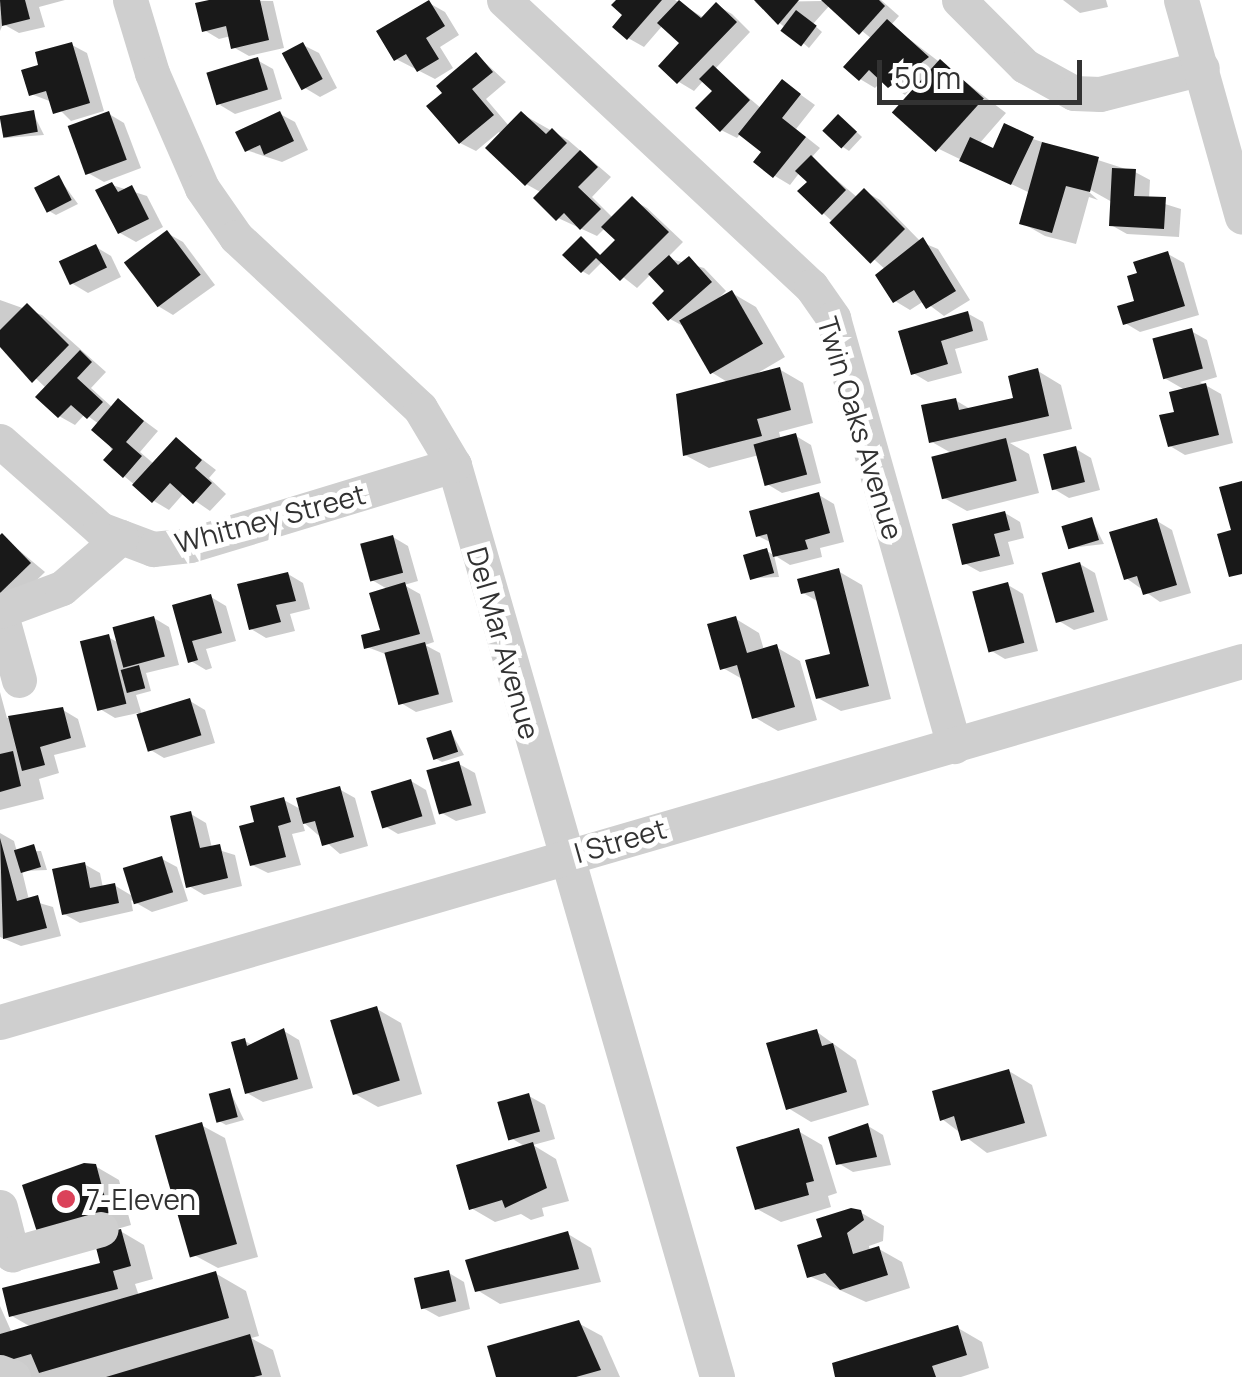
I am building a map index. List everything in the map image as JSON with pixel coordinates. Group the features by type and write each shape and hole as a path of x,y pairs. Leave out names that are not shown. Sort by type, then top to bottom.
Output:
{"street":[{"name":"Del Mar Avenue","path":"130,0 178,139 226,224 420,408 454,465 717,1377"},
{"name":"Twin Oaks Avenue","path":"504,0 811,286 833,318 954,746"},
{"path":"959,0 1025,66 1074,93 1100,94 1202,68"},
{"path":"1181,0 1202,68 1231,137 1242,217"},
{"name":"Whitney Street","path":"0,441 100,529 153,548 190,545 454,465"},
{"path":"18,680 0,611 62,588 120,537"},
{"name":"I Street","path":"0,1022 1242,661"},
{"path":"0,1208 6,1256 101,1229"},
{"path":"0,1372 13,1377"}],"building":[{"path":"0,0 25,0 30,19 2,26"},
{"path":"260,0 269,40 231,49 226,26 202,32 195,3"},
{"path":"429,0 445,26 426,38 439,59 417,72 406,54 394,61 376,31"},
{"path":"616,0 662,0 627,40 612,27 622,15 611,5"},
{"path":"679,0 701,18 716,2 737,22 677,84 658,66 679,43 657,23"},
{"path":"754,0 799,0 778,25"},
{"path":"821,0 879,0 885,6 859,35"},
{"path":"796,10 817,26 801,46 780,31"},
{"path":"887,19 929,57 888,88 869,70 859,81 843,67"},
{"path":"72,42 90,103 53,114 46,91 29,96 21,70 38,65 35,52"},
{"path":"303,42 323,79 302,90 282,53"},
{"path":"476,52 493,72 472,89 494,115 459,144 426,106 442,93 436,86"},
{"path":"258,57 268,90 216,105 206,73"},
{"path":"940,59 984,98 936,152 892,113"},
{"path":"713,65 750,100 720,132 695,108 712,91 699,79"},
{"path":"782,79 801,94 782,118 806,137 773,178 753,162 761,152 738,134"},
{"path":"34,110 38,132 3,138 0,116"},
{"path":"109,111 127,160 85,175 68,126"},
{"path":"280,111 294,141 264,155 260,145 245,152 235,132"},
{"path":"521,111 546,134 552,128 567,143 525,186 485,148"},
{"path":"838,114 857,132 841,149 822,131"},
{"path":"1004,123 1034,137 1011,185 959,161 970,137 993,148"},
{"path":"1042,142 1099,157 1090,192 1066,186 1052,233 1019,224"},
{"path":"580,150 598,167 578,187 601,209 580,230 564,213 556,221 533,198"},
{"path":"811,155 846,190 822,215 797,191 807,182 795,171"},
{"path":"1112,168 1136,169 1134,196 1166,197 1164,229 1109,226"},
{"path":"59,175 72,200 47,213 34,188"},
{"path":"112,182 118,192 132,185 149,219 118,234 95,190"},
{"path":"864,188 905,229 870,264 829,223"},
{"path":"632,196 669,232 620,281 596,258 581,273 562,255 581,236 600,255 615,240 601,227"},
{"path":"167,230 201,275 158,307 124,262"},
{"path":"923,237 956,291 926,309 914,290 893,303 875,275"},
{"path":"96,244 107,268 70,285 59,261"},
{"path":"1168,251 1185,306 1123,325 1117,306 1134,301 1127,276 1137,273 1133,262"},
{"path":"669,255 678,265 689,256 712,282 668,321 652,303 664,291 648,274"},
{"path":"732,290 763,344 710,374 679,320"},
{"path":"27,303 69,345 32,383 0,347 0,330"},
{"path":"968,311 973,331 941,341 948,364 911,375 898,331"},
{"path":"1192,328 1203,369 1163,379 1152,339"},
{"path":"80,350 92,362 77,378 103,402 87,419 71,405 58,418 35,397"},
{"path":"780,367 791,410 757,419 762,436 683,456 676,394"},
{"path":"1038,368 1049,416 929,443 921,405 956,398 959,410 1013,398 1008,376"},
{"path":"1206,383 1219,435 1168,447 1159,415 1174,412 1169,392"},
{"path":"118,398 144,421 126,442 142,456 123,478 103,460 113,449 91,430"},
{"path":"796,433 807,475 765,486 753,444"},
{"path":"176,437 202,460 195,468 212,483 193,504 170,483 152,503 132,485"},
{"path":"1006,438 1017,481 942,499 931,457"},
{"path":"1076,446 1085,482 1052,490 1043,454"},
{"path":"1242,481 1242,574 1229,577 1217,534 1231,530 1219,487"},
{"path":"819,492 830,533 805,540 808,549 773,557 767,534 756,537 749,511"},
{"path":"1005,511 1010,530 994,534 1000,556 962,565 952,524"},
{"path":"1092,517 1099,540 1068,549 1061,526"},
{"path":"1157,518 1177,585 1143,595 1137,576 1124,580 1109,532"},
{"path":"0,535 31,563 0,593"},
{"path":"393,535 403,573 370,581 360,544"},
{"path":"767,548 774,573 750,580 743,555"},
{"path":"1080,562 1094,612 1056,623 1042,573"},
{"path":"839,568 869,686 816,699 805,660 830,654 814,591 801,594 797,579"},
{"path":"288,572 296,601 276,605 281,622 249,630 237,584"},
{"path":"405,582 420,634 364,649 361,635 380,630 369,593"},
{"path":"1008,582 1024,643 989,652 972,592"},
{"path":"211,594 222,633 192,641 198,660 188,663 172,605"},
{"path":"154,616 165,657 123,668 112,627"},
{"path":"736,616 747,653 777,644 795,707 752,719 737,665 720,670 707,624"},
{"path":"109,634 126,704 97,711 80,641"},
{"path":"425,642 439,694 398,705 384,653"},
{"path":"139,665 145,688 127,693 121,670"},
{"path":"190,698 201,735 148,752 136,714"},
{"path":"63,707 71,738 40,747 45,765 22,771 8,716"},
{"path":"451,730 458,752 433,760 426,738"},
{"path":"13,751 21,786 0,792 0,754"},
{"path":"459,761 472,805 439,815 426,770"},
{"path":"411,779 422,816 382,829 371,791"},
{"path":"340,786 354,837 322,846 315,821 303,824 296,798"},
{"path":"284,797 291,822 278,826 286,857 250,866 239,826 254,822 250,806"},
{"path":"191,811 200,848 220,844 228,878 186,888 170,816"},
{"path":"0,838 17,901 38,895 47,928 3,939"},
{"path":"34,844 41,867 21,873 14,850"},
{"path":"162,856 173,892 134,904 123,868"},
{"path":"85,862 90,888 115,883 119,903 62,915 52,869"},
{"path":"377,1006 400,1081 353,1095 330,1020"},
{"path":"284,1028 298,1079 245,1094 231,1042 245,1038 247,1046"},
{"path":"817,1029 822,1046 833,1043 847,1092 786,1110 766,1043"},
{"path":"1009,1069 1025,1123 961,1141 954,1116 940,1121 932,1091"},
{"path":"230,1088 238,1117 217,1123 209,1094"},
{"path":"529,1093 540,1131 508,1141 497,1102"},
{"path":"202,1122 237,1244 190,1258 155,1136"},
{"path":"868,1123 877,1157 836,1165 828,1137"},
{"path":"799,1128 814,1181 806,1183 809,1195 755,1210 736,1147"},
{"path":"533,1142 547,1188 505,1208 502,1200 469,1210 456,1165"},
{"name":"7-Eleven","path":"84,1163 96,1164 109,1213 37,1232 22,1185"},
{"path":"851,1208 861,1210 864,1220 847,1233 853,1254 879,1246 888,1275 840,1290 825,1273 807,1278 797,1245 822,1237 816,1219"},
{"path":"121,1229 131,1266 113,1271 118,1289 9,1317 2,1288 100,1263 93,1236"},
{"path":"568,1231 579,1269 475,1292 465,1260"},
{"path":"449,1270 456,1301 421,1309 414,1278"},
{"path":"216,1271 229,1318 39,1373 31,1354 0,1363 0,1334"},
{"path":"579,1320 601,1370 576,1377 496,1377 487,1346"},
{"path":"958,1325 967,1355 932,1366 936,1377 835,1377 832,1363"},
{"path":"250,1334 262,1375 106,1377"}],"place":[{"name":"7-Eleven","path":"66,1199"}]}
